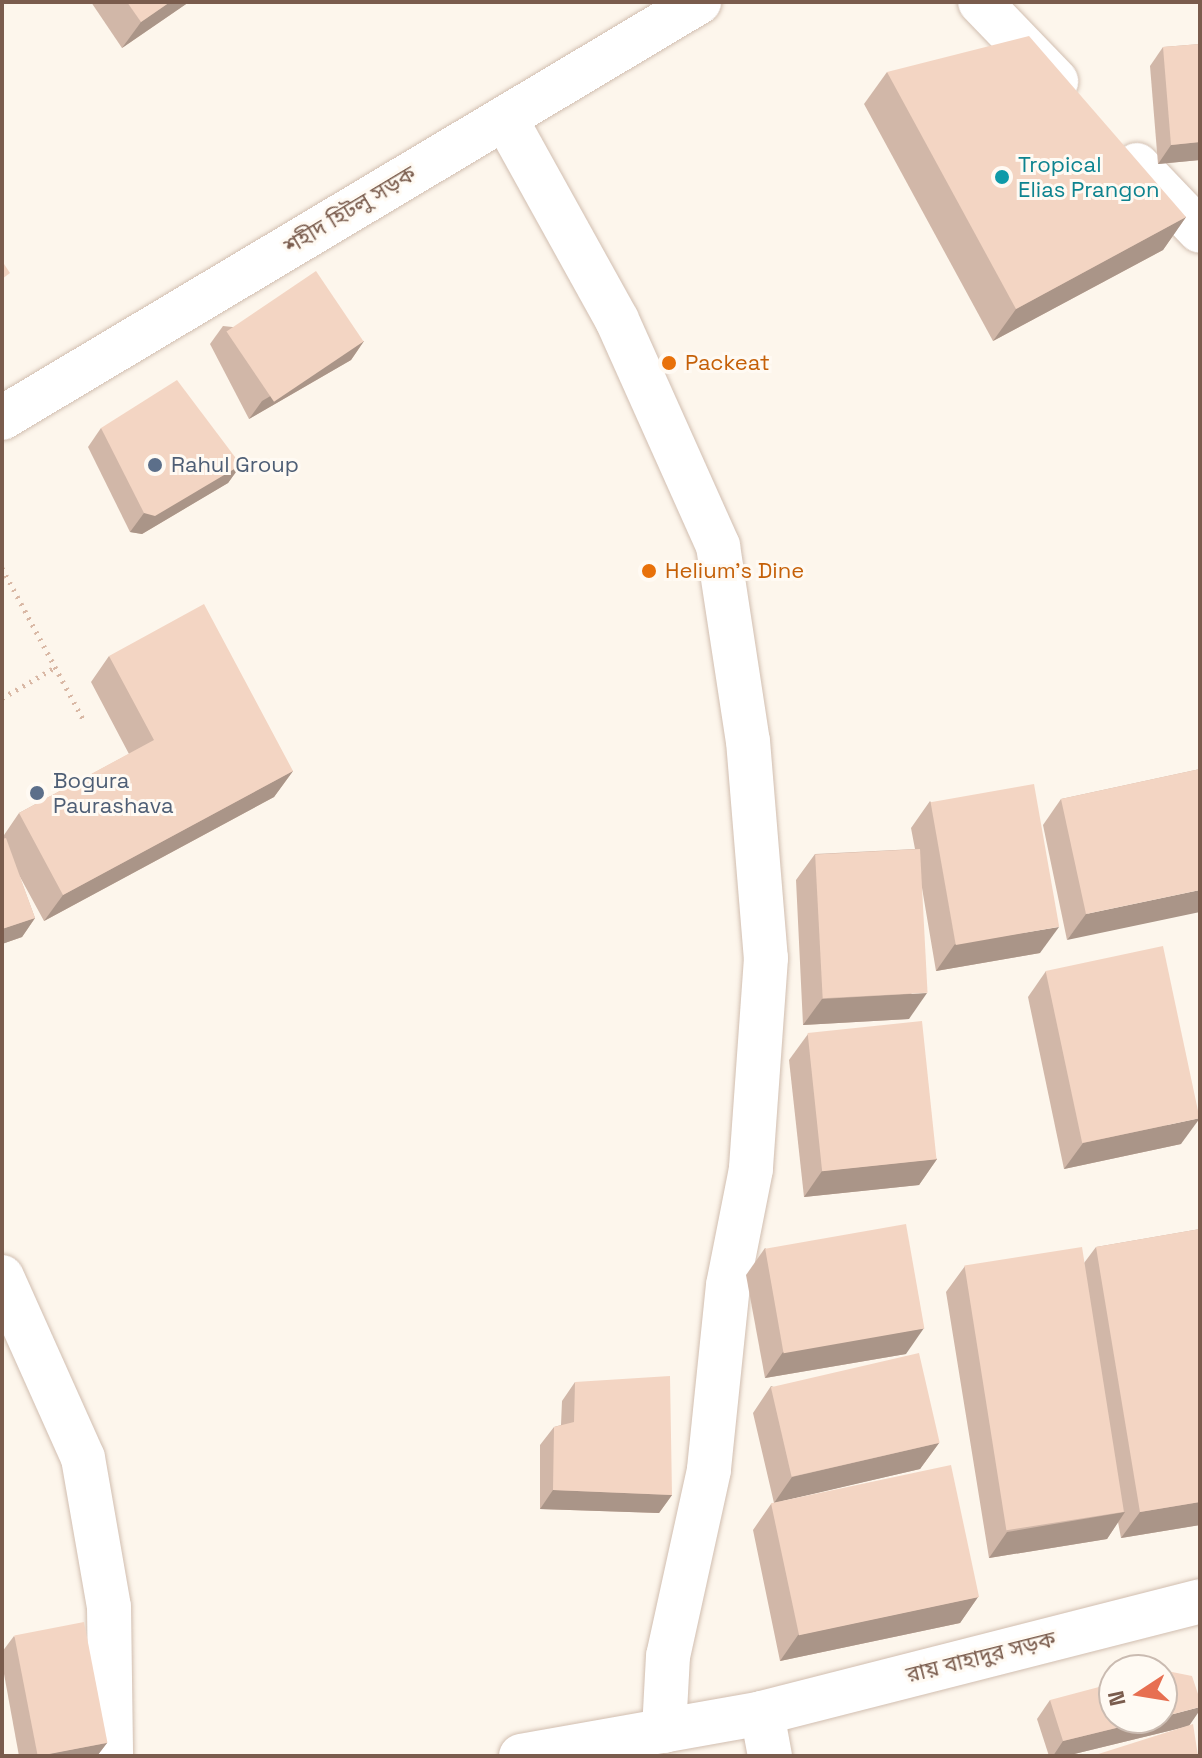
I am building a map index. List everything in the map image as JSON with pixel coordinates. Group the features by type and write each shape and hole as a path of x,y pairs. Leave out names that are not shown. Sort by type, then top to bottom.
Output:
{"street":[{"name":"শহীদ হিটলু সড়ক","path":"2,418 699,2"},
{"path":"980,2 1200,231"},
{"path":"505,118 617,320 718,546 748,741 766,958 751,1169 728,1285 709,1470 668,1656 664,1731"},
{"path":"2,1277 83,1458 109,1607 111,1756"},
{"name":"রায় বাহাদুর সড়ক","path":"521,1756 762,1713 1200,1601"},
{"path":"762,1713 770,1756"}],"path":[{"path":"2,568 83,719"},
{"path":"2,698 54,668"}],"building":[{"path":"127,2 170,2 141,22"},
{"name":"Tropical Elias Prangon","path":"1029,36 1186,217 1016,309 887,72"},
{"path":"1200,44 1200,142 1171,145 1163,47"},
{"path":"2,261 10,273 2,279"},
{"path":"316,271 364,341 274,402 226,331"},
{"name":"Rahul Group","path":"177,380 241,465 155,516 144,513 101,428"},
{"path":"204,604 293,771 63,895 19,813 154,740 109,656"},
{"path":"1200,769 1200,890 1086,914 1061,799"},
{"path":"1034,784 1059,927 956,945 931,802"},
{"path":"6,838 35,918 2,929 2,839"},
{"path":"920,849 928,993 823,998 815,854"},
{"path":"1163,946 1200,1118 1082,1143 1046,971"},
{"path":"922,1021 937,1159 822,1171 808,1033"},
{"path":"906,1224 924,1328 784,1353 765,1249"},
{"path":"1200,1229 1200,1502 1140,1512 1096,1247"},
{"path":"1082,1247 1124,1512 1006,1530 964,1266"},
{"path":"919,1353 940,1443 792,1477 771,1387"},
{"path":"670,1376 672,1495 553,1490 554,1427 574,1422 575,1382"},
{"path":"951,1465 979,1597 799,1635 771,1503"},
{"path":"84,1622 107,1743 38,1756 14,1636"},
{"path":"1178,1673 1192,1676 1200,1707 1178,1713"},
{"path":"1098,1687 1098,1732 1063,1741 1050,1700"},
{"path":"1193,1724 1198,1756 1092,1756 1161,1734 1178,1734 1178,1729"}],"place":[{"name":"Tropical Elias Prangon","path":"1002,177"},
{"name":"Packeat","path":"669,363"},
{"name":"Rahul Group","path":"155,465"},
{"name":"Helium's Dine","path":"649,571"},
{"name":"Bogura Paurashava","path":"37,793"}]}
